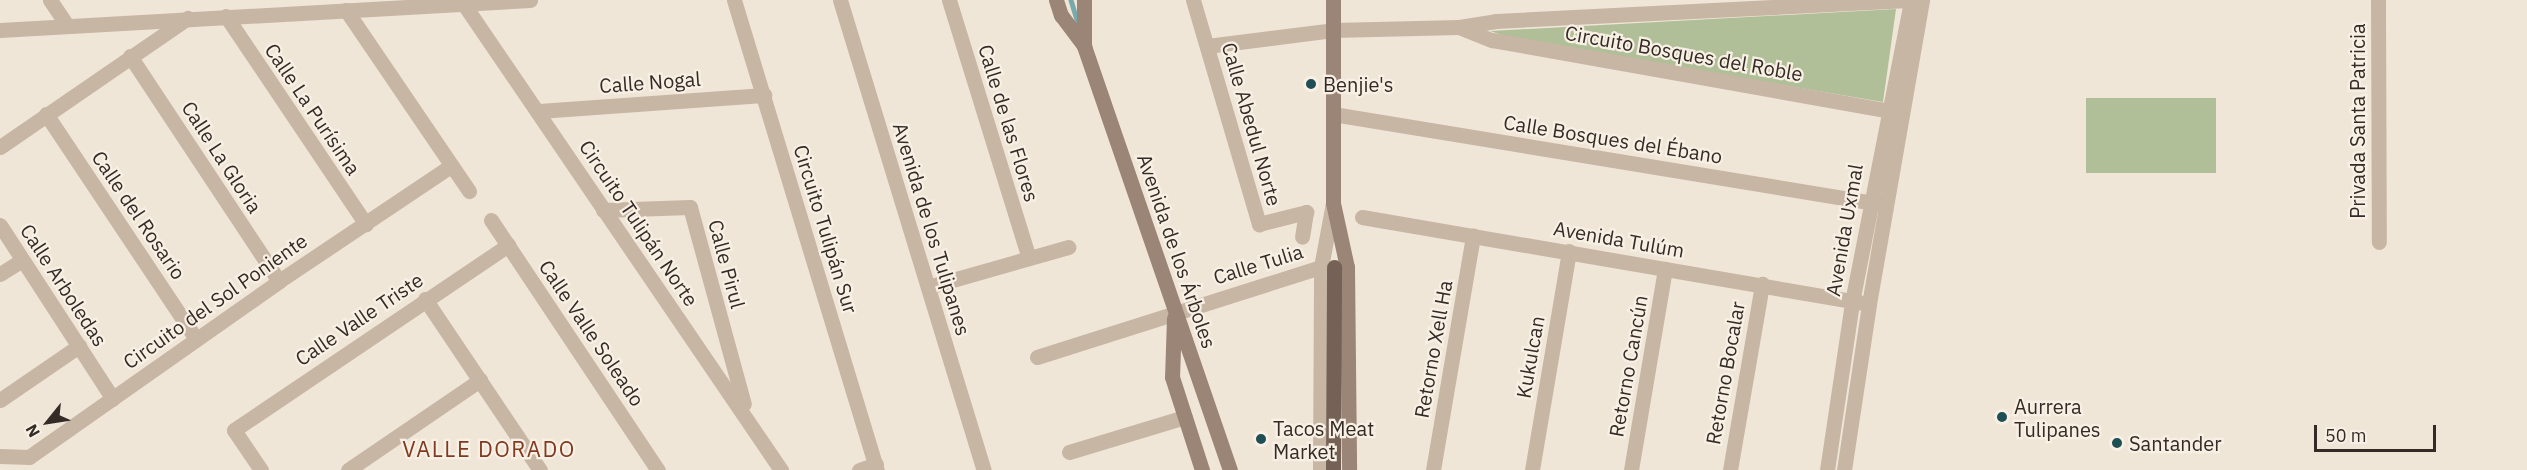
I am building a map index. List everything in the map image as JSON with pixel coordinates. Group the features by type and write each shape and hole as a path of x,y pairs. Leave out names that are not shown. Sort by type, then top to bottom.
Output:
{"main road":[{"name":"Avenida de los Árboles","path":"1056,0 1061,15 1084,46 1230,470"},
{"name":"Avenida de los Árboles","path":"1084,0 1084,46"},
{"path":"1333,0 1333,203 1327,267 1333,470"},
{"path":"1333,203 1347,267 1349,470"},
{"path":"1174,312 1172,377 1202,470"}],"street":[{"path":"50,0 67,25"},
{"path":"0,30 530,0"},
{"name":"Circuito Tulipán Sur","path":"734,0 876,467"},
{"name":"Avenida de los Tulipanes","path":"840,0 984,470"},
{"name":"Calle de las Flores","path":"949,0 1029,258"},
{"name":"Calle Abedul Norte","path":"1193,0 1259,225 1306,212 1302,237"},
{"name":"Circuito Bosques del Roble","path":"1207,46 1333,30 1459,27 1496,21 1915,0"},
{"name":"Avenida Uxmal","path":"1827,470 1852,302 1871,203 1895,111 1915,0"},
{"name":"Privada Santa Patricia","path":"2378,0 2379,242"},
{"name":"Circuito Tulipán Norte","path":"463,2 603,210 747,416 781,470"},
{"path":"346,10 470,191"},
{"name":"Calle La Purísima","path":"226,16 366,224"},
{"path":"0,147 188,18"},
{"name":"Circuito Bosques del Roble","path":"1459,27 1492,40 1895,111"},
{"name":"Calle La Gloria","path":"130,56 279,281"},
{"name":"Calle Nogal","path":"538,111 764,95"},
{"name":"Avenida Uxmal","path":"1844,470 1886,205 1895,111"},
{"name":"Calle del Rosario","path":"46,114 196,339"},
{"name":"Calle Bosques del Ébano","path":"1333,114 1886,205"},
{"name":"Circuito del Sol Poniente","path":"0,456 29,457 279,281 451,166"},
{"name":"Calle Pirul","path":"603,210 690,207 747,416"},
{"name":"Avenida Tulúm","path":"1362,217 1869,304"},
{"name":"Calle Valle Soleado","path":"491,220 658,470"},
{"name":"Calle Arboledas","path":"0,225 113,399"},
{"name":"Retorno Xell Ha","path":"1433,470 1473,235"},
{"name":"Calle Valle Triste","path":"261,470 234,430 508,245"},
{"path":"928,287 1068,247"},
{"name":"Kukulcan","path":"1532,470 1569,251"},
{"path":"0,274 22,260"},
{"path":"1320,470 1327,267"},
{"name":"Calle Tulia","path":"1037,357 1174,312 1327,267"},
{"name":"Retorno Cancún","path":"1631,470 1665,268"},
{"name":"Retorno Bocalar","path":"1730,470 1762,284"},
{"path":"425,300 480,380 532,467"},
{"path":"0,400 79,346"},
{"path":"348,470 480,380"},
{"path":"1070,452 1185,417"},
{"path":"859,470 876,467"}],"green space":[{"path":"1896,9 1883,102 1517,40 1490,31"},
{"path":"2086,98 2216,98 2216,173 2086,173"}],"waterway":[{"path":"1071,0 1078,23"}],"place":[{"name":"Benjie's","path":"1311,84"},
{"name":"Aurrera Tulipanes","path":"2002,417"},
{"name":"Tacos Meat Market","path":"1261,439"},
{"name":"Santander","path":"2117,443"}],"district":[{"name":"VALLE DORADO","path":"489,449"}]}
